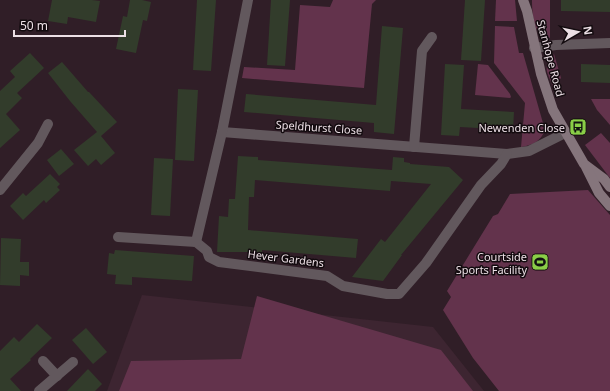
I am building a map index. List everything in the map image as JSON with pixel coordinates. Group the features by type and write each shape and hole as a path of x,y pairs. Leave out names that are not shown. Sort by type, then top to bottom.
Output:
{"street":[{"path":"118,237 196,242 222,132 248,0"},
{"name":"Stanhope Road","path":"523,0 527,11 534,48 552,110 584,164 604,179 610,187"},
{"name":"Stanhope Road","path":"527,11 528,0"},
{"path":"414,147 422,51 432,37"},
{"path":"534,48 556,45 610,43"},
{"path":"0,190 38,143 48,124"},
{"name":"Speldhurst Close","path":"222,132 508,154 529,151 565,133"},
{"name":"Hever Gardens","path":"196,242 207,250 209,257 219,262 327,276 343,286 387,294 399,294 426,263 481,185 501,164 508,154"},
{"path":"584,164 599,192 610,206"},
{"path":"43,360 57,376"},
{"path":"40,391 73,362"}],"shaded area":[{"path":"333,0 376,0 372,4 364,88 242,78 244,67 295,70 300,5 330,7"},
{"path":"496,0 515,0 517,21 495,21"},
{"path":"532,0 550,0 550,38 542,35 536,28"},
{"path":"495,26 514,27 519,53 523,53 545,130 539,140 533,144 521,147 525,103 494,63"},
{"path":"554,54 561,78 553,87 547,66"},
{"path":"478,64 488,65 510,94 510,98 475,95"},
{"path":"591,99 610,99 610,125 597,110"},
{"path":"601,133 610,143 610,178 585,145"},
{"name":"Courtside Sports Facility","path":"588,190 610,215 610,391 499,391 473,358 443,310 451,297 447,291 493,216 498,214 510,194"},
{"path":"142,295 433,327 484,391 107,391"},
{"path":"257,296 441,350 473,391 119,391 131,361 241,359"}],"building":[{"path":"52,0 100,1 96,22 68,17 67,24 48,21"},
{"path":"130,0 151,2 147,21 143,20 136,53 116,49 123,16 127,17"},
{"path":"197,0 216,0 211,71 193,70"},
{"path":"271,0 290,0 285,66 267,65"},
{"path":"465,0 485,0 481,61 461,60"},
{"path":"561,0 610,0 610,12 561,11"},
{"path":"382,26 403,28 394,134 374,132 374,123 244,112 246,94 376,105"},
{"path":"30,53 44,68 17,93 22,98 6,114 20,130 0,148 0,91 15,77 10,71"},
{"path":"62,62 117,122 101,136 115,153 101,165 96,159 88,166 74,150 97,132 48,73"},
{"path":"445,64 464,65 461,109 514,112 513,130 460,127 459,136 441,135"},
{"path":"581,64 610,65 610,83 581,82"},
{"path":"178,89 198,90 194,161 175,160"},
{"path":"61,149 74,164 59,176 47,160"},
{"path":"238,156 258,157 258,160 392,170 393,157 404,158 404,162 410,164 449,167 463,180 401,255 383,281 352,277 381,239 385,242 431,184 391,181 390,191 255,180 254,197 249,197 248,230 358,239 356,258 262,250 262,252 217,252 219,216 228,217 229,199 235,199"},
{"path":"154,158 173,159 170,216 151,215"},
{"path":"50,174 60,184 57,187 60,190 46,203 44,200 23,220 10,206 23,193 26,196"},
{"path":"1,238 21,239 20,262 29,262 29,276 20,275 20,286 0,285"},
{"path":"115,250 194,256 192,281 132,277 132,285 115,284 116,275 107,274 109,253 114,254"},
{"path":"37,324 52,338 10,379 21,391 0,391 0,351 14,337 19,342"},
{"path":"86,328 107,352 93,364 72,340"},
{"path":"88,369 102,384 95,391 67,391"}],"place":[{"name":"Newenden Close","path":"578,127"},
{"name":"Courtside Sports Facility","path":"540,262"}]}
